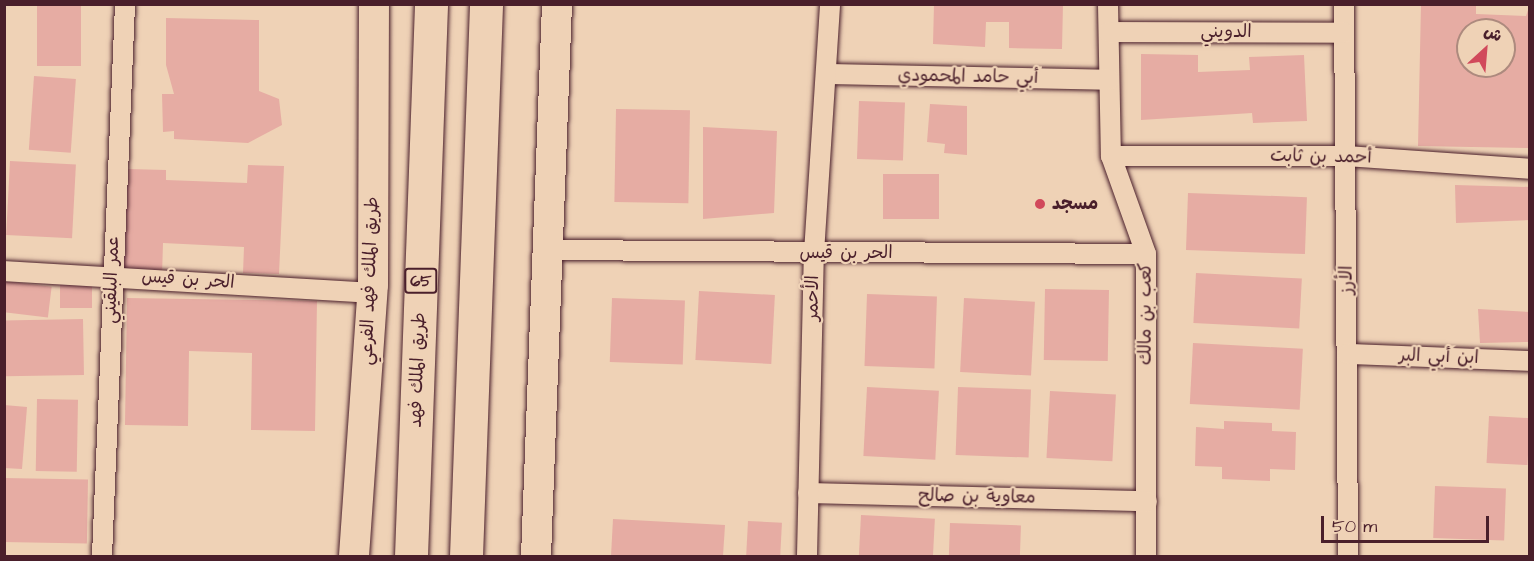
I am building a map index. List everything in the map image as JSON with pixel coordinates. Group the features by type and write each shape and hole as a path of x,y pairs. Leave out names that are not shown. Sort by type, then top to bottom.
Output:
{"highway":[{"name":"طريق الملك فهد","path":"411,556 431,4"},
{"path":"466,556 486,4"}],"main road":[{"name":"طريق الملك فهد الفرعي","path":"354,556 372,293 374,4"},
{"path":"536,556 557,4"}],"street":[{"name":"عمر البلقيني","path":"102,556 125,4"},
{"name":"الأحمر","path":"807,556 814,253 830,4"},
{"name":"كعب بن مالك","path":"1108,4 1111,156 1146,254 1146,556"},
{"name":"الأرز","path":"1344,4 1348,556"},
{"name":"الدويني","path":"1109,32 1344,33"},
{"name":"أبي حامد المحمودي","path":"827,74 1109,80"},
{"name":"أحمد بن ثابت","path":"1111,156 1346,156 1530,169"},
{"name":"الحر بن قيس","path":"546,250 1146,254"},
{"name":"الحر بن قيس","path":"4,271 112,275 372,293"},
{"name":"ابن أبي البر","path":"1348,354 1530,361"},
{"name":"معاوية بن صالح","path":"808,494 1147,501"}],"building":[{"path":"37,4 81,4 81,66 37,66"},
{"path":"934,4 1063,4 1062,49 1009,48 1009,22 986,22 985,47 933,44"},
{"path":"1421,4 1476,4 1476,14 1526,16 1530,4 1530,148 1418,146"},
{"path":"166,18 259,20 259,91 279,99 282,125 248,143 174,139 174,131 163,132 162,94 174,94 166,65"},
{"path":"1141,54 1198,55 1198,72 1250,70 1249,57 1304,55 1307,121 1253,123 1252,113 1141,120"},
{"path":"34,76 76,79 71,153 29,150"},
{"path":"859,101 905,103 903,161 857,159"},
{"path":"930,104 967,106 967,155 944,153 945,144 927,142"},
{"path":"616,109 690,110 688,203 614,202"},
{"path":"703,127 777,131 774,213 703,219"},
{"path":"10,161 76,164 72,238 6,235"},
{"path":"248,165 284,166 279,274 243,273 244,247 163,243 162,276 123,274 128,169 166,170 166,180 247,183"},
{"path":"883,174 939,174 939,219 883,219"},
{"path":"1455,185 1530,187 1530,220 1456,223"},
{"path":"1188,193 1307,197 1305,254 1186,250"},
{"path":"1196,273 1302,279 1299,328 1193,323"},
{"path":"60,275 92,275 92,308 60,308"},
{"path":"4,281 52,287 48,318 4,312"},
{"path":"1045,289 1109,290 1108,361 1044,360"},
{"path":"699,291 775,295 771,364 695,360"},
{"path":"867,294 937,296 934,368 864,366"},
{"path":"127,298 317,301 315,431 251,430 252,353 189,351 188,426 125,425"},
{"path":"612,298 685,301 683,365 610,362"},
{"path":"964,298 1035,302 1031,376 960,372"},
{"path":"1478,309 1530,312 1530,342 1480,343"},
{"path":"83,319 84,375 5,376 4,320"},
{"path":"1193,343 1303,349 1300,410 1190,404"},
{"path":"867,387 939,391 935,460 863,456"},
{"path":"958,387 1031,390 1029,458 956,455"},
{"path":"1050,391 1116,394 1112,461 1046,458"},
{"path":"37,399 78,400 77,472 36,471"},
{"path":"4,405 27,407 22,469 4,468"},
{"path":"1489,416 1530,418 1527,465 1487,463"},
{"path":"1224,421 1272,423 1272,431 1296,432 1295,470 1270,469 1270,481 1222,479 1222,467 1195,466 1196,427 1224,429"},
{"path":"4,478 88,479 87,543 4,542"},
{"path":"1435,486 1506,488 1504,540 1433,538"},
{"path":"861,515 935,519 933,556 859,556"},
{"path":"613,519 725,525 723,556 611,556"},
{"path":"748,521 782,523 780,556 746,556"},
{"path":"950,523 1021,525 1020,556 949,556"}],"place":[{"name":"مسجد","path":"1040,204"}]}
